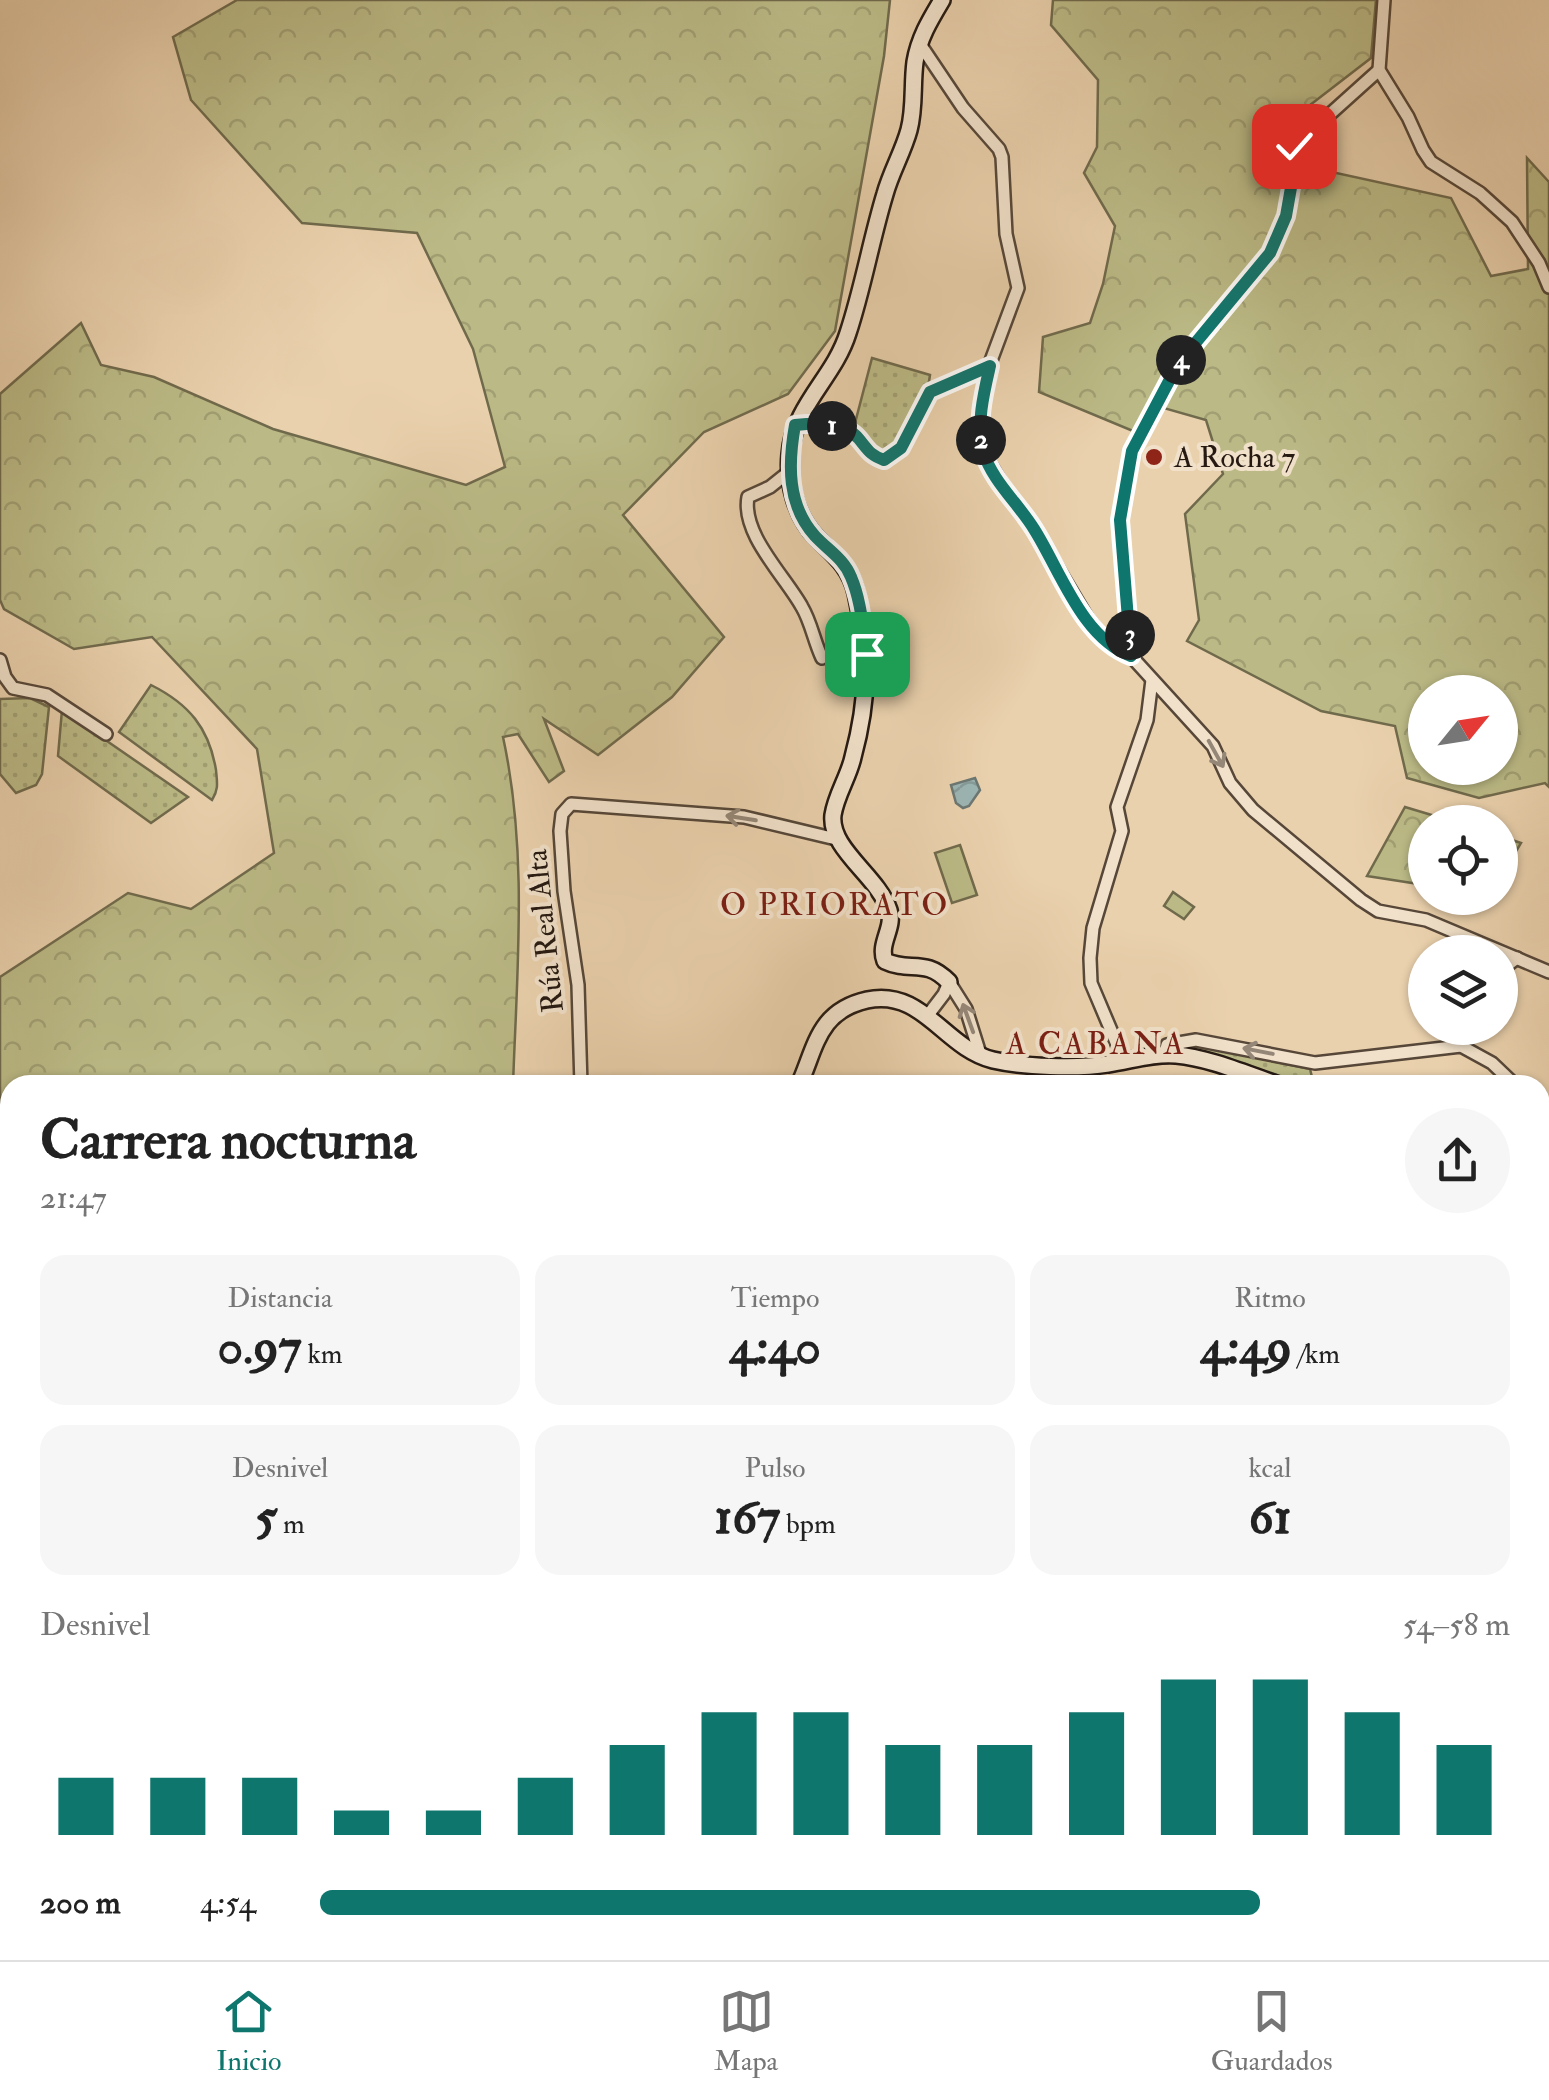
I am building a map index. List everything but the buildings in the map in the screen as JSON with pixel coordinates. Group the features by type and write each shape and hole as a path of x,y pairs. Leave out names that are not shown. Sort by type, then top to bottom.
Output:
{"street":[{"path":"942,0 924,28 910,129 886,188 850,329 839,359 795,425 790,471 796,504 805,522 837,556 852,579 867,654 861,724 833,815 836,839 870,876 890,911 891,921 882,947 885,961 938,971 966,1009 981,1057"},
{"path":"1384,0 1379,70 1431,162 1491,202 1512,222 1544,267 1549,287"},
{"path":"920,44 962,108 1002,157 1006,234 1018,288 990,366 981,415 981,438 990,466 1032,525 1088,620 1103,638 1131,656 1178,703 1214,746 1230,783 1254,810 1378,911 1426,920 1462,935"},
{"path":"1131,656 1120,520 1132,451 1178,364 1270,253 1286,216 1292,182 1290,150 1379,70"},
{"path":"795,425 820,423 847,430 869,454 884,460 901,448 930,392 990,366"},
{"path":"790,471 770,487 748,496 746,506 766,554 803,608 822,658"},
{"path":"0,660 6,689 47,695 106,734"},
{"path":"1124,1062 1091,983 1090,958 1096,916 1122,831 1117,807 1146,720 1152,680"},
{"name":"Rúa Real Alta","path":"580,1075 578,985 564,891 560,830 562,814 571,804 744,817 836,839"},
{"path":"1518,958 1549,972"},
{"path":"928,1015 949,982"},
{"path":"803,1075 818,1034 826,1024 841,1011 872,1000 898,1001 928,1015 952,1040 981,1057 1084,1066 1164,1055 1208,1062 1248,1075"},
{"path":"1164,1055 1167,1045 1196,1040 1315,1063 1461,1046 1492,1063 1505,1075"}],"green space":[{"path":"237,0 890,0 884,56 835,331 788,394 704,432 623,515 724,637 672,697 598,755 544,719 564,771 549,782 518,734 503,737 511,780 518,867 513,1075 0,1075 0,977 128,893 191,909 274,853 257,749 152,637 74,649 4,609 0,600 0,394 81,323 101,365 154,377 273,429 466,485 505,467 473,349 417,233 302,223 191,100 173,37"},
{"path":"1053,0 1376,0 1371,58 1288,122 1295,164 1451,198 1491,276 1528,269 1527,158 1549,182 1549,787 1545,783 1479,798 1432,785 1518,785 1518,675 1408,675 1408,778 1395,726 1321,711 1187,641 1199,620 1185,514 1223,474 1206,420 1164,408 1133,431 1039,392 1043,337 1090,323 1115,226 1084,173 1097,147 1098,80 1051,25"},
{"path":"872,358 930,375 920,411 906,435 898,445 877,454 854,427"},
{"path":"151,685 176,700 202,730 216,770 217,789 212,800 119,732"},
{"path":"30,698 49,707 42,774 36,785 16,793 0,774 0,699"},
{"path":"62,710 188,797 151,823 58,756"},
{"path":"1405,807 1408,808 1408,882 1367,876"},
{"path":"960,845 977,895 952,903 935,853"},
{"path":"1173,892 1194,907 1184,919 1164,906"},
{"path":"1186,1043 1310,1069 1312,1075 1264,1075 1176,1046"}],"water":[{"path":"975,778 980,790 963,808 956,803 951,785"}],"place":[{"name":"A Rocha 7","path":"1154,457"}],"district":[{"name":"O PRIORATO","path":"835,905"},
{"name":"A CABANA","path":"1096,1044"}],"route":[{"path":"867,654 849,572 815,536 796,504 789,456 795,425 820,423 847,430 869,454 884,460 901,448 930,392 990,366 981,415 981,438 990,466 1032,525 1088,620 1103,638 1131,656 1120,520 1132,451 1178,364 1270,253 1286,216 1292,182 1290,150 1294,146"}]}
